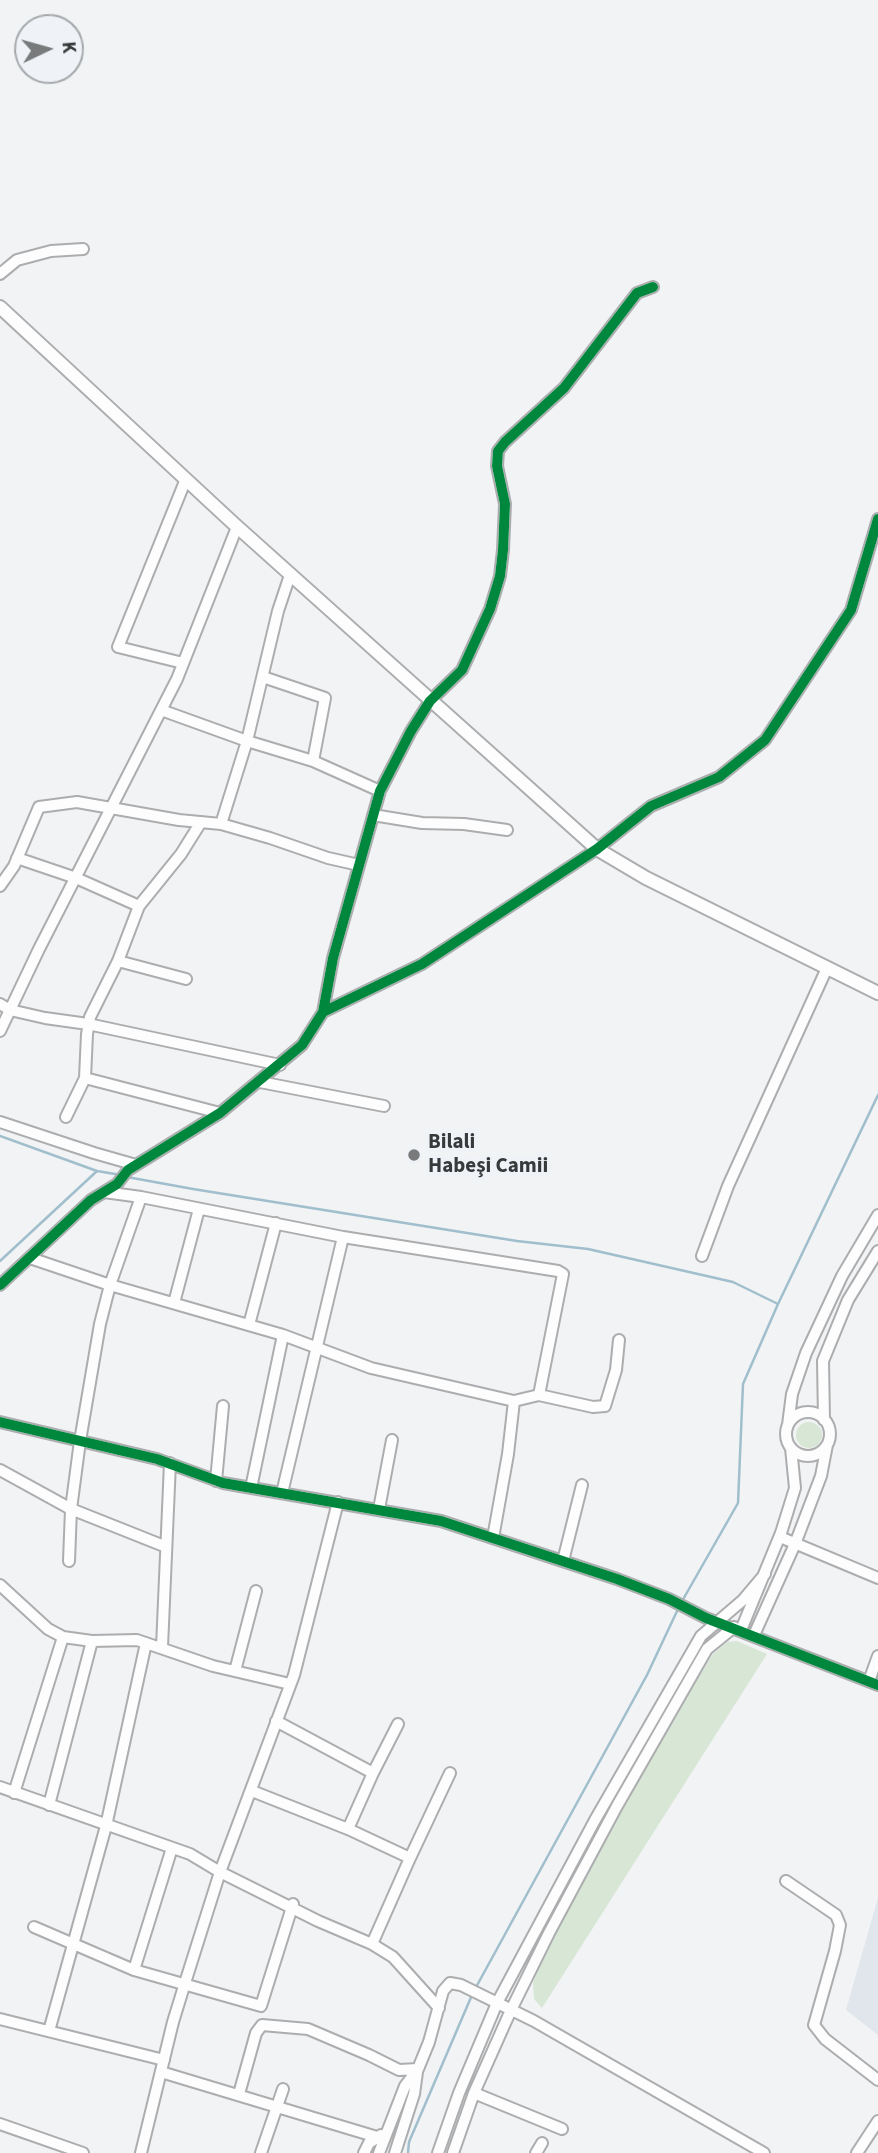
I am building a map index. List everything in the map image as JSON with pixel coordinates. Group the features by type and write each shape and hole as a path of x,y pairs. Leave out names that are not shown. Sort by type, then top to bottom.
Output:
{"main road":[{"path":"0,307 237,527 597,849 646,878 878,993"}],"street":[{"path":"0,274 17,260 51,251 83,249"},
{"path":"0,1285 91,1200 117,1184 132,1167 220,1113 302,1045 323,1012 333,958 380,791 430,701 462,670 490,609 497,587 503,550 505,504 497,466 498,451 564,388 638,293 653,287"},
{"path":"183,663 118,647 186,479"},
{"path":"323,1012 422,964 597,849 651,806 719,777 765,740 851,610 878,519"},
{"path":"0,1031 5,1007 76,878 161,710 183,663 237,527"},
{"path":"220,824 247,741 278,611 290,575"},
{"path":"263,677 325,698 313,761"},
{"path":"161,710 313,761 380,791"},
{"path":"0,886 17,858 39,807 77,802 220,824 359,865"},
{"path":"373,815 422,823 464,824 507,830"},
{"path":"66,1117 85,1078 89,1024 118,961 139,906 181,854 201,822"},
{"path":"17,858 76,878 139,906"},
{"path":"118,961 187,979"},
{"path":"702,1256 729,1186 828,968"},
{"path":"5,1007 45,1018 89,1024 280,1065"},
{"path":"85,1078 220,1113"},
{"path":"260,1082 384,1106"},
{"path":"0,1122 132,1167"},
{"path":"104,1192 343,1237 558,1271 563,1274 539,1395"},
{"path":"69,1561 71,1509 100,1324 110,1285 141,1197"},
{"path":"174,1303 199,1209"},
{"path":"453,2153 474,2093 510,2010 617,1806 707,1649 738,1629 765,1574 795,1488 791,1448 786,1437 792,1394 806,1353 842,1276 878,1215"},
{"path":"249,1325 276,1223"},
{"path":"282,1493 343,1237"},
{"path":"754,1635 795,1544 821,1476 830,1434 824,1420 823,1360 848,1300 878,1251"},
{"path":"30,1258 110,1285 283,1335 371,1368 514,1401 539,1395 593,1408 605,1406 616,1370 619,1340"},
{"path":"251,1488 283,1335"},
{"path":"494,1538 514,1401"},
{"path":"216,1481 223,1406"},
{"path":"788,1425 792,1419 803,1413 815,1414 824,1420"},
{"path":"0,1422 170,1464 216,1481 441,1521 670,1599 692,1612 874,1683 878,1656"},
{"path":"379,1509 392,1440"},
{"path":"791,1448 800,1455 812,1455 827,1445"},
{"path":"162,1647 164,1546 170,1464"},
{"path":"0,1470 71,1509 164,1546"},
{"path":"563,1561 582,1485"},
{"path":"141,2153 185,1983 220,1872 290,1684 338,1502"},
{"path":"780,1537 878,1578"},
{"path":"438,2153 459,2093 497,2003 594,1819 701,1636 743,1600 765,1574"},
{"path":"0,1585 48,1629 63,1637 92,1641 137,1640 214,1666 290,1684"},
{"path":"235,1671 256,1591"},
{"path":"14,1793 63,1637"},
{"path":"48,1805 92,1641"},
{"path":"49,2031 106,1826 146,1643"},
{"path":"276,1721 373,1773"},
{"path":"348,1829 398,1724"},
{"path":"372,1944 450,1773"},
{"path":"0,1787 190,1854 220,1872 372,1944 393,1958 439,2008"},
{"path":"252,1791 348,1829 410,1858"},
{"path":"134,1970 172,1848"},
{"path":"786,1881 836,1915 840,1925 814,2025 825,2039 878,2080"},
{"path":"34,1927 134,1970 261,2006 293,1905"},
{"path":"396,2153 414,2094 418,2069 429,2042 443,1991 450,1983 461,1985 510,2010 764,2153"},
{"path":"0,2019 164,2060"},
{"path":"239,2094 256,2033 262,2025 307,2029 399,2070 418,2069"},
{"path":"379,2153 382,2134 405,2086 418,2069"},
{"path":"161,2072 382,2134"},
{"path":"261,2153 283,2089"},
{"path":"474,2093 562,2129"},
{"path":"857,2153 878,2121"},
{"path":"0,2124 83,2153"},
{"path":"364,2153 369,2143 382,2134"}],"shaded area":[{"path":"878,1898 878,2035 846,2010"}],"green space":[{"path":"809,1422 818,1426 822,1435 818,1444 809,1448 800,1444 796,1435 800,1426"},
{"path":"737,1641 767,1654 542,2008 534,1999 533,1983 542,1958 657,1743 713,1654 727,1642"}],"waterway":[{"path":"681,1603 738,1503 743,1384 778,1304 878,1095"},
{"path":"0,1136 97,1171 121,1175"},
{"path":"0,1261 97,1171"},
{"path":"127,1177 517,1241 588,1249 733,1282 778,1304"},
{"path":"475,1989 647,1675 678,1609"},
{"path":"408,2153 409,2142 472,1995"}],"cycle path":[{"path":"0,1285 91,1200 117,1184 128,1170 220,1113 302,1045 323,1012 333,958 380,791 430,701 462,670 490,609 500,576 503,550 505,504 497,466 498,451 564,388 637,293 653,287"},
{"path":"323,1012 422,964 597,849 651,806 719,777 765,740 851,610 878,519"},
{"path":"0,1422 157,1459 223,1483 441,1521 617,1579 669,1599 706,1618 878,1685"}],"place":[{"name":"Bilali Habeşi Camii","path":"414,1155"}]}
